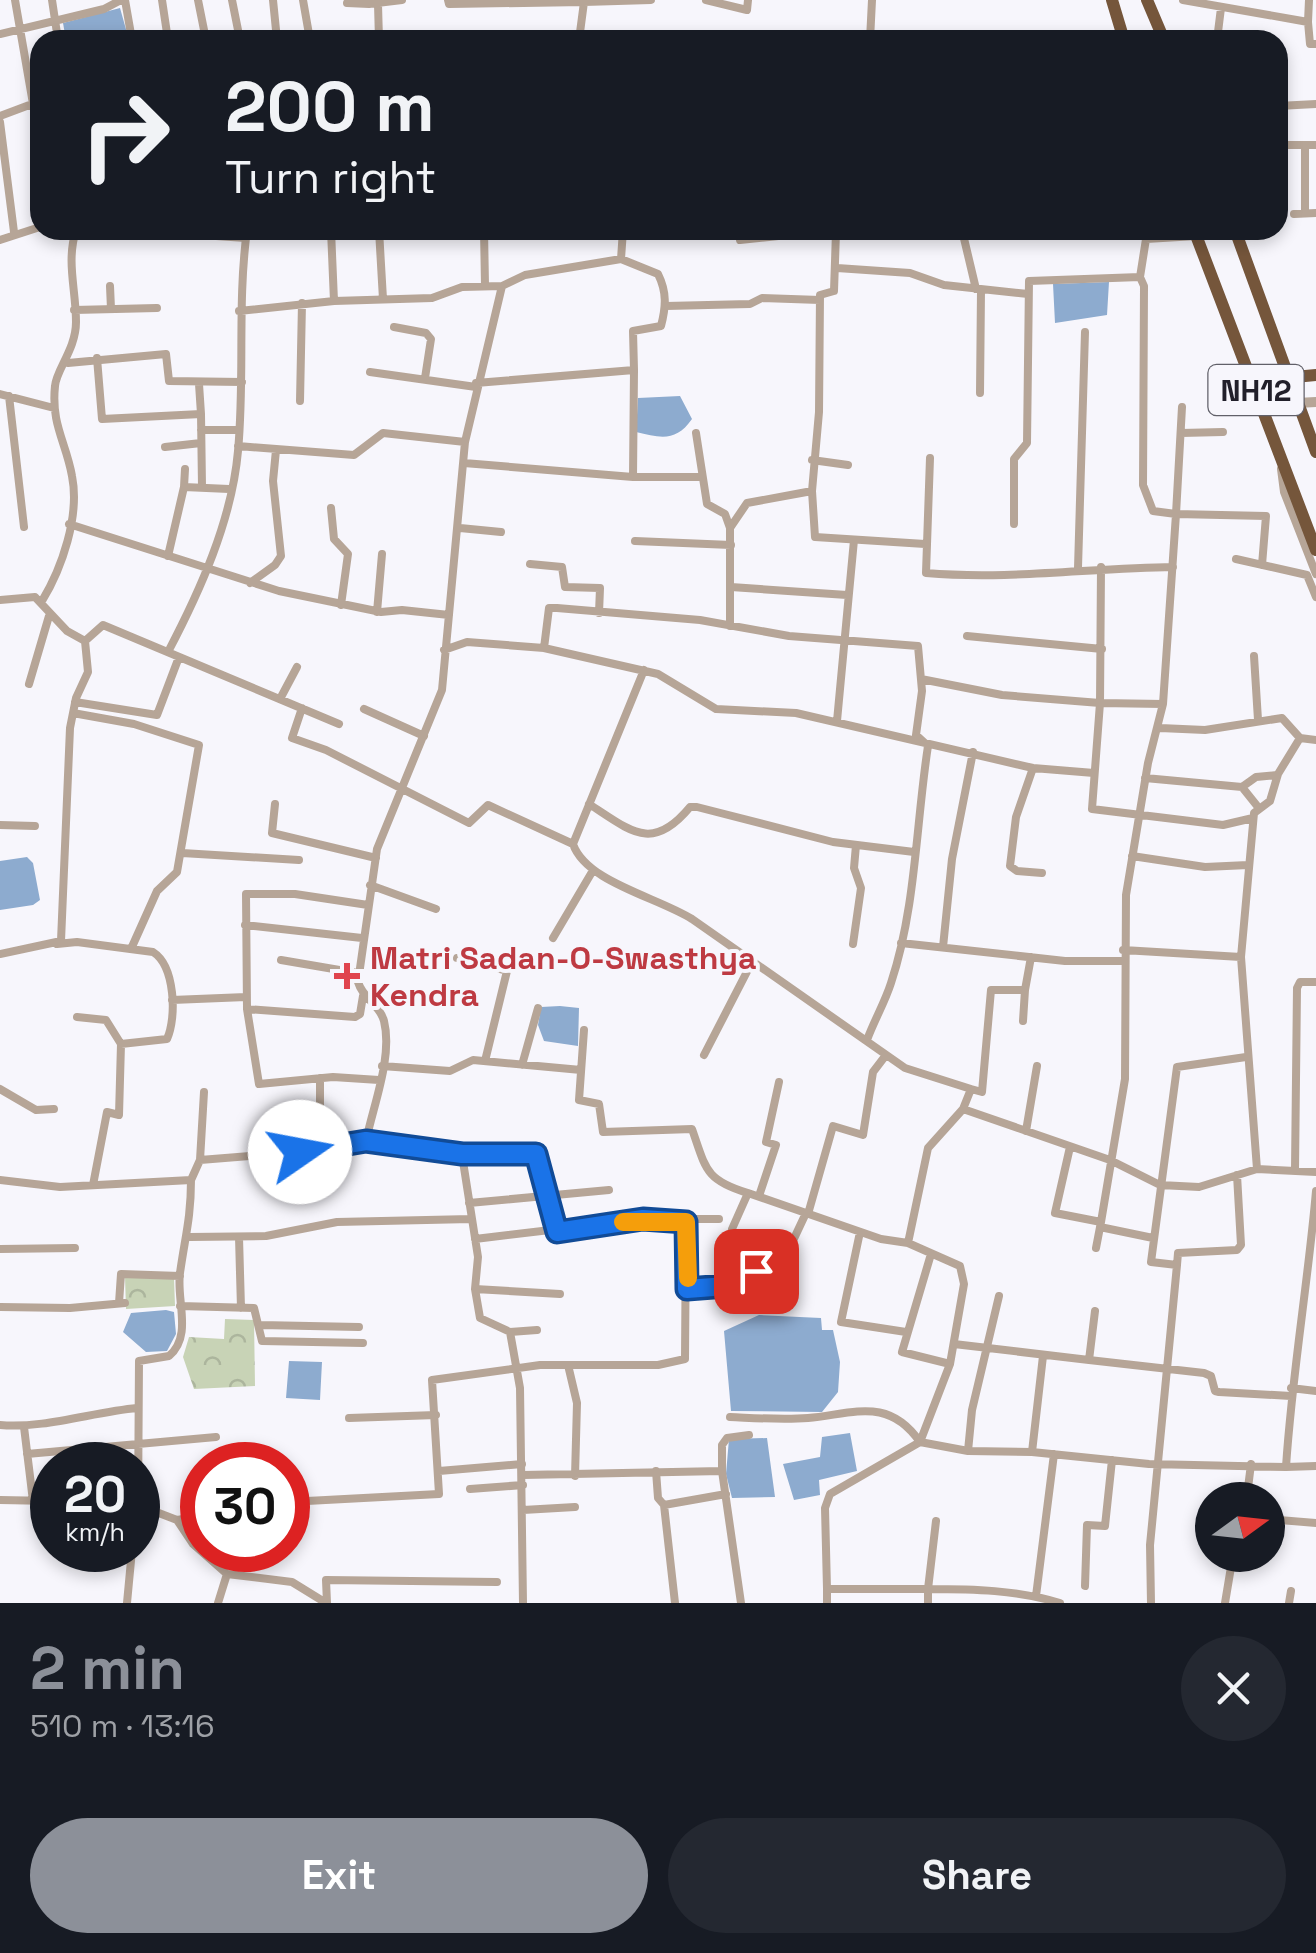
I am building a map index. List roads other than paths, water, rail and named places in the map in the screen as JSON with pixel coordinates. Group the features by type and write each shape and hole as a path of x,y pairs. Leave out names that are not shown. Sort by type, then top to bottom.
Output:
{"highway":[{"path":"1112,0 1121,30"},
{"path":"1147,0 1160,30"},
{"name":"NH12","path":"1198,240 1316,550"},
{"name":"NH12","path":"1239,240 1316,452"},
{"path":"1253,381 1316,374"}],"street":[{"path":"15,0 30,75"},
{"path":"52,0 56,30"},
{"path":"90,0 92,12"},
{"path":"0,34 92,12 123,0 130,30"},
{"path":"162,0 166,30"},
{"path":"198,0 204,30"},
{"path":"232,0 238,30"},
{"path":"273,0 276,30"},
{"path":"304,0 308,30"},
{"path":"347,3 402,0"},
{"path":"448,0 448,4 651,0"},
{"path":"706,0 747,10 748,0"},
{"path":"870,30 872,0"},
{"path":"1183,0 1308,22"},
{"path":"1309,0 1310,44 1316,44"},
{"path":"580,30 584,2"},
{"path":"371,3 377,30"},
{"path":"1218,30 1221,8"},
{"path":"1288,105 1316,104"},
{"path":"14,232 0,119 30,105"},
{"path":"1288,146 1316,145"},
{"path":"1305,146 1305,213"},
{"path":"1294,214 1316,213"},
{"path":"0,240 30,229"},
{"path":"42,601 60,571 70,524 73,476 58,440 54,408 55,381 68,363 76,323 69,250 72,240"},
{"path":"168,652 206,571 238,446 242,382 239,312 246,240"},
{"path":"332,240 334,301"},
{"path":"379,240 383,298"},
{"path":"484,240 486,285"},
{"path":"621,259 623,240"},
{"path":"836,240 834,290 822,294 820,300 819,412 812,460 815,537 925,544"},
{"path":"965,240 978,289 980,393"},
{"path":"1145,240 1140,277 1144,286 1143,485 1153,512 1266,516 1262,565"},
{"path":"239,312 334,301 432,298 462,287 502,286 525,274 621,259 658,274 666,306 660,326 634,331 632,477"},
{"path":"837,268 910,274 978,289 1028,294"},
{"path":"1014,524 1014,459 1027,442 1031,280 1140,277"},
{"path":"110,286 111,309"},
{"path":"247,1009 355,1017 360,1014 363,996 357,972 376,858 442,690 466,442 476,385 502,286"},
{"path":"666,306 750,304 762,298 820,300"},
{"path":"300,402 302,304"},
{"path":"74,310 158,308"},
{"path":"394,328 426,333 431,339 425,378"},
{"path":"1078,568 1084,332"},
{"path":"68,363 166,354 168,382 242,382"},
{"path":"97,358 102,419 200,414"},
{"path":"370,372 476,385 634,370"},
{"path":"199,384 202,487"},
{"path":"4,395 54,408"},
{"path":"4,395 24,527"},
{"path":"1263,407 1316,402"},
{"path":"1096,1248 1124,1079 1123,950 1132,856 1163,704 1182,408"},
{"path":"0,417 10,416"},
{"path":"201,430 239,430"},
{"path":"238,446 354,455 383,432 466,442"},
{"path":"1181,433 1222,432"},
{"path":"696,433 700,477 709,507 724,514 730,528 730,626"},
{"path":"165,446 201,443"},
{"path":"1277,444 1284,492 1316,574"},
{"path":"250,583 275,566 280,556 273,481 276,450"},
{"path":"0,453 14,454"},
{"path":"930,458 926,573 1021,576 1078,568 1173,567"},
{"path":"812,460 848,465"},
{"path":"464,463 632,477 700,477"},
{"path":"168,556 185,469"},
{"path":"184,487 229,489"},
{"path":"730,528 747,503 812,491"},
{"path":"331,508 334,539 348,554 341,605"},
{"path":"70,524 206,571 341,605 377,612 449,615"},
{"path":"460,528 501,532"},
{"path":"636,540 731,545"},
{"path":"837,721 854,540"},
{"path":"377,612 382,554"},
{"path":"1236,560 1308,575 1316,597"},
{"path":"530,564 562,567 565,587 600,588 599,613"},
{"path":"1101,567 1100,703 1092,809 1223,825 1253,818"},
{"path":"731,587 847,595"},
{"path":"0,598 18,595 42,601"},
{"path":"42,601 49,616 86,640"},
{"path":"544,648 549,608 842,641 915,644 920,648 922,678 916,735 928,746"},
{"path":"29,684 49,616"},
{"path":"57,944 62,937 74,707 88,672 86,640 95,627 103,625 339,724"},
{"path":"967,636 1102,648"},
{"path":"444,650 467,642 544,648 644,670 716,709 796,713 1032,768 1094,773"},
{"path":"1254,656 1258,720"},
{"path":"74,707 157,715 179,657"},
{"path":"280,699 297,667"},
{"path":"644,670 574,844 579,862 592,872 661,900 905,1068 971,1090 982,1092 992,990 1025,990"},
{"path":"922,678 1002,696 1163,704"},
{"path":"74,707 200,744 177,872 157,891 131,949"},
{"path":"302,708 292,738 326,750 469,823 482,808 497,806 574,844"},
{"path":"364,709 424,736"},
{"path":"1160,728 1206,730 1282,718 1300,738 1316,740"},
{"path":"1257,1169 1241,957 1248,865 1253,818 1258,807 1270,801 1277,776 1300,738"},
{"path":"866,1040 891,985 901,943 928,746"},
{"path":"943,948 952,859 973,752"},
{"path":"1032,768 1016,816 1010,866 1017,871 1042,873"},
{"path":"1242,788 1256,777 1277,776"},
{"path":"1145,778 1242,788 1258,807"},
{"path":"276,804 272,834 376,858"},
{"path":"589,804 628,829 652,836 666,832 690,807 697,807 759,825 914,852"},
{"path":"0,824 35,826"},
{"path":"853,944 861,888 854,868 856,844"},
{"path":"182,852 299,860"},
{"path":"1132,856 1206,867 1248,865"},
{"path":"553,938 592,872"},
{"path":"370,885 436,908"},
{"path":"368,905 248,892 246,997 259,1084 320,1078 379,1080"},
{"path":"245,925 362,938"},
{"path":"1,957 77,942 131,949 161,958 172,1000 167,1039 120,1044"},
{"path":"901,943 1031,957 1124,961"},
{"path":"1123,950 1241,957"},
{"path":"1023,1020 1031,957"},
{"path":"457,958 507,971 485,1061"},
{"path":"281,960 357,972"},
{"path":"704,1055 753,960"},
{"path":"1295,1170 1297,988 1300,982 1316,982"},
{"path":"363,996 384,1020 382,1066 366,1141"},
{"path":"172,1000 246,997"},
{"path":"522,1065 538,1008"},
{"path":"77,1017 106,1020 120,1044 119,1115 107,1112 93,1185"},
{"path":"584,1030 579,1100 599,1104 603,1132 692,1129 710,1176 719,1184 860,1232 908,1243 960,1266 964,1284 950,1364 920,1442 830,1494 826,1508 827,1603"},
{"path":"778,1297 782,1270 807,1213 833,1126 863,1135 873,1072 886,1054"},
{"path":"1177,1266 1151,1262 1177,1067 1246,1057"},
{"path":"382,1066 450,1072 466,1062 485,1061 581,1070"},
{"path":"1026,1131 1036,1066"},
{"path":"320,1078 320,1132 331,1135 334,1144"},
{"path":"759,1196 776,1145 766,1142 766,1128 780,1082"},
{"path":"0,1089 36,1110 54,1109"},
{"path":"908,1243 928,1148 964,1109 971,1090"},
{"path":"138,1442 139,1361 174,1353 182,1330 180,1276 190,1237 191,1180 200,1160 204,1092"},
{"path":"964,1109 1110,1160 1160,1185 1199,1187 1257,1169 1316,1172"},
{"path":"200,1160 300,1152 366,1141 462,1154 536,1154 557,1232"},
{"path":"1070,1147 1055,1213 1153,1238"},
{"path":"462,1154 475,1239 475,1288 480,1318 510,1332 537,1330"},
{"path":"1151,1603 1150,1545 1178,1253 1237,1250 1241,1245 1237,1175"},
{"path":"0,1180 60,1187 191,1180"},
{"path":"469,1203 609,1190"},
{"path":"1286,1467 1291,1392 1313,1251 1316,1191"},
{"path":"687,1289 726,1286 732,1229 748,1192"},
{"path":"190,1237 239,1237 337,1222 471,1219"},
{"path":"475,1239 643,1219 719,1219"},
{"path":"310,1501 439,1494 432,1380 568,1365 658,1365 686,1359 686,1222"},
{"path":"860,1232 842,1322 906,1332"},
{"path":"239,1237 240,1308"},
{"path":"0,1248 74,1248"},
{"path":"932,1254 902,1352 950,1364"},
{"path":"730,1272 782,1270"},
{"path":"0,1307 122,1303 121,1274 180,1276"},
{"path":"475,1288 560,1294"},
{"path":"968,1451 985,1350 999,1296"},
{"path":"180,1306 254,1308 262,1341 363,1343"},
{"path":"1304,1307 1316,1308"},
{"path":"1089,1360 1096,1312"},
{"path":"260,1325 359,1327"},
{"path":"510,1332 519,1371 523,1603"},
{"path":"954,1344 1204,1373 1211,1376 1219,1392 1316,1391"},
{"path":"1032,1452 1043,1356"},
{"path":"568,1365 577,1403 575,1476"},
{"path":"0,1425 24,1427 64,1416 138,1408"},
{"path":"730,1417 805,1418 863,1409 901,1421 920,1442 968,1451 1032,1452 1158,1463 1316,1466"},
{"path":"350,1418 436,1415"},
{"path":"24,1427 30,1482"},
{"path":"741,1603 722,1471 722,1445 728,1438 749,1435"},
{"path":"160,1442 216,1437"},
{"path":"1036,1596 1054,1454"},
{"path":"1085,1586 1088,1525 1105,1526 1112,1460"},
{"path":"438,1471 522,1464"},
{"path":"1249,1482 1251,1464"},
{"path":"656,1471 658,1498 664,1505 675,1603"},
{"path":"470,1489 575,1476 722,1471"},
{"path":"664,1505 726,1494"},
{"path":"0,1500 30,1501"},
{"path":"524,1510 575,1507"},
{"path":"160,1514 178,1520 192,1544 227,1574 283,1579 327,1603"},
{"path":"1285,1520 1316,1523"},
{"path":"928,1603 936,1521"},
{"path":"127,1603 130,1572"},
{"path":"1225,1603 1230,1572"},
{"path":"218,1603 227,1574"},
{"path":"327,1603 326,1580 497,1582"},
{"path":"827,1589 928,1589 1036,1596 1054,1602"},
{"path":"1289,1603 1291,1591"}],"water":[{"path":"120,8 126,30 64,30 63,23"},
{"path":"1109,282 1107,315 1055,323 1053,284"},
{"path":"680,396 692,419 680,432 660,437 636,432 638,398"},
{"path":"27,857 33,863 40,900 33,905 0,910 0,861"},
{"path":"541,1007 579,1008 578,1046 544,1041 538,1025"},
{"path":"174,1312 176,1334 167,1351 146,1352 123,1332 131,1313"},
{"path":"759,1315 821,1318 822,1330 833,1330 840,1362 838,1392 822,1412 731,1411 724,1331"},
{"path":"289,1361 322,1362 320,1400 286,1398"},
{"path":"850,1433 857,1471 819,1480 820,1495 794,1500 783,1464 820,1457 822,1437"},
{"path":"767,1438 775,1497 732,1498 726,1474 729,1439"}],"place":[{"name":"Matri Sadan-O-Swasthya Kendra","path":"347,976"}]}
